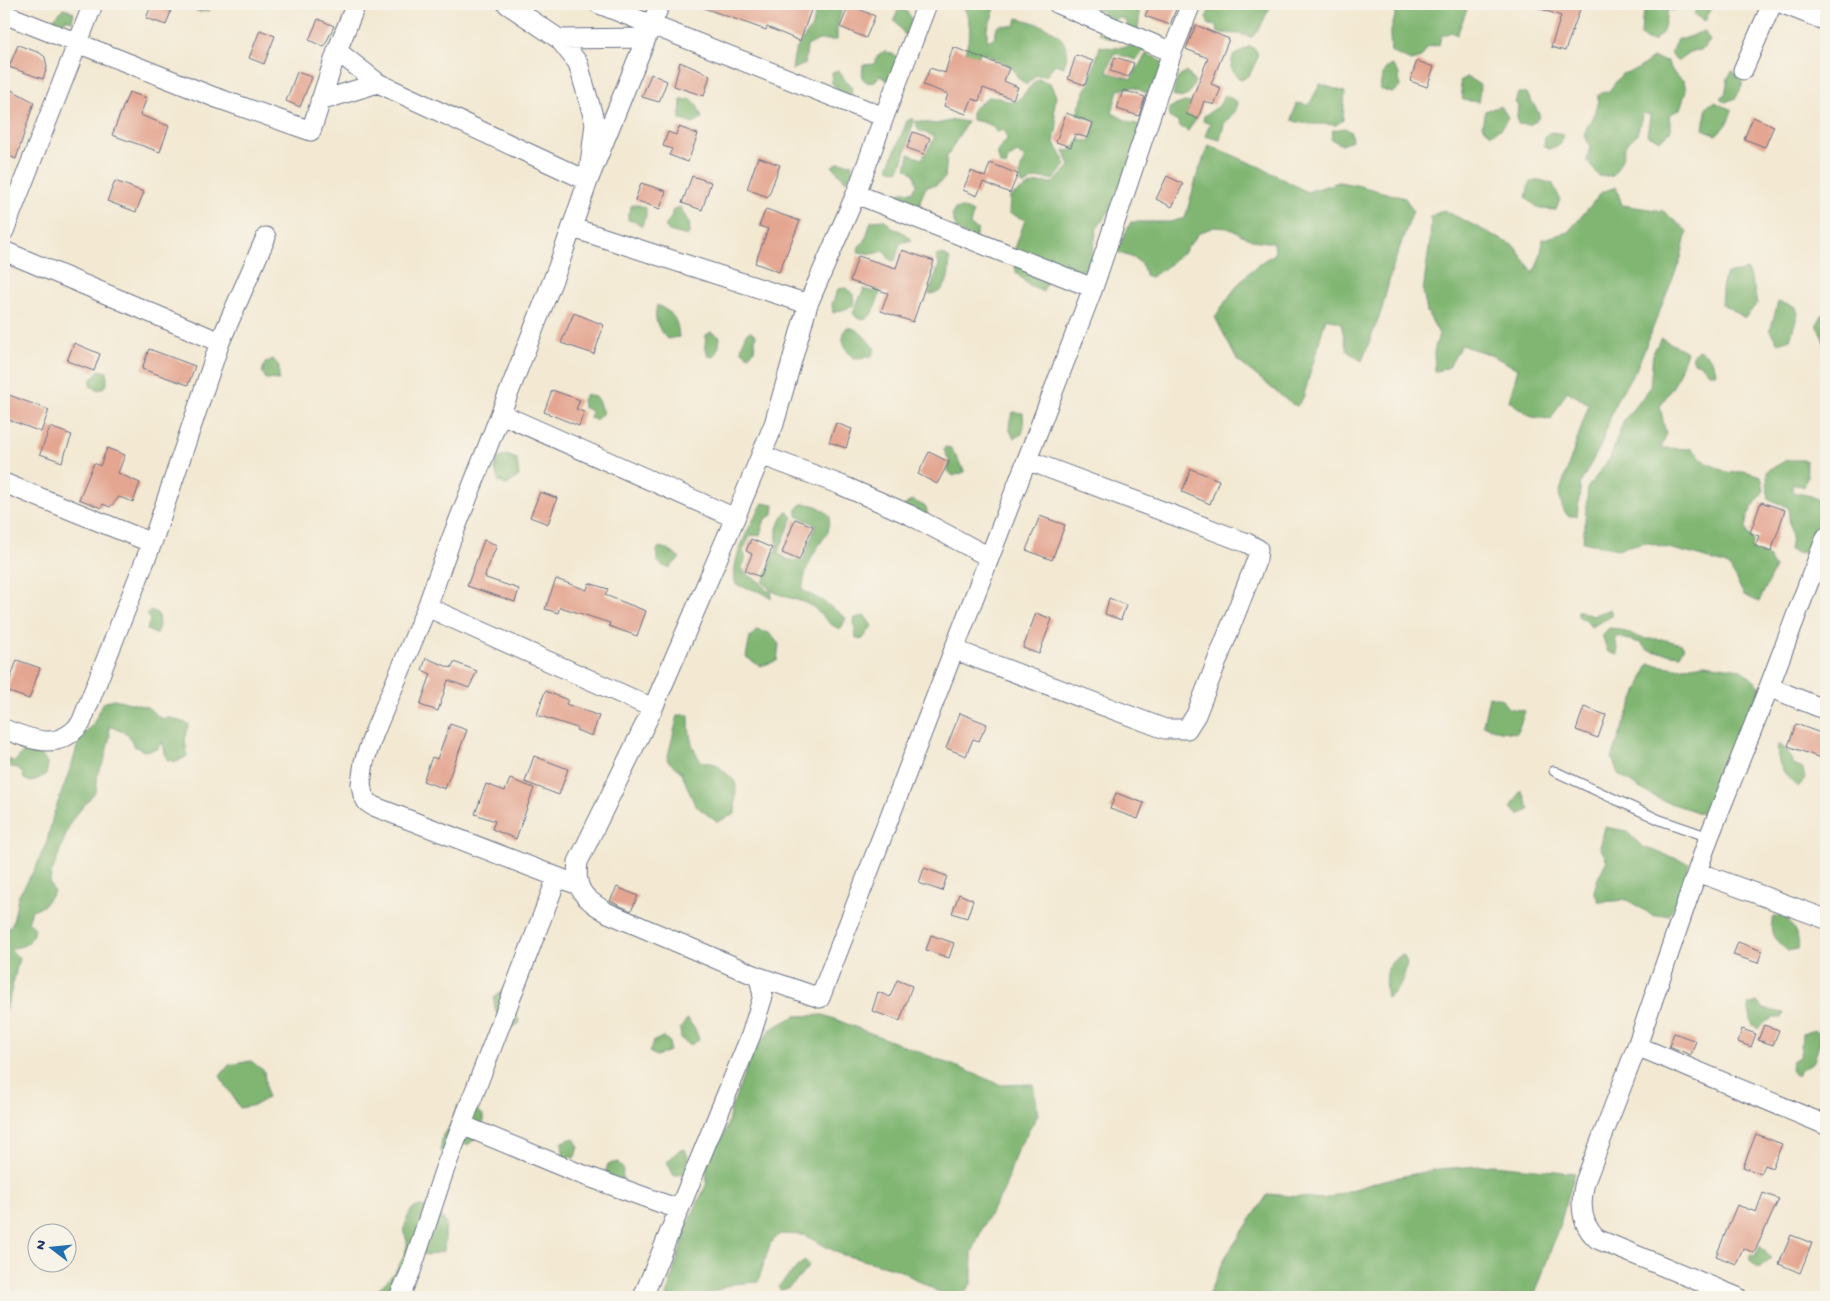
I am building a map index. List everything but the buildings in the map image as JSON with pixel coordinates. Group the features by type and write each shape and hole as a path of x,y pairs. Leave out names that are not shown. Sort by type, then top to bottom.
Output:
{"street":[{"path":"4,231 93,4"},
{"path":"4,14 214,97 311,131 337,51 356,4"},
{"path":"507,4 559,39 578,63 595,122 588,181"},
{"path":"599,4 649,31 884,117"},
{"path":"660,4 588,181 573,228 427,606 374,733 364,762 361,784 364,799 373,806 578,885 591,901 608,913 759,977 820,998 955,650 1092,288 1172,52 1192,4"},
{"path":"578,885 578,862 653,708 774,424 808,304 856,194 927,4"},
{"path":"1058,4 1172,52"},
{"path":"1743,70 1772,4"},
{"path":"1782,4 1826,21"},
{"path":"559,39 649,31"},
{"path":"337,51 378,82 588,181"},
{"path":"320,101 378,82"},
{"path":"856,194 1092,288"},
{"path":"573,228 808,304"},
{"path":"4,729 38,742 46,742 67,737 81,723 152,543 220,342 266,237"},
{"path":"4,251 220,342"},
{"path":"501,414 735,518"},
{"path":"761,455 841,485 910,515 989,557"},
{"path":"955,650 1164,729 1187,729 1196,715 1257,559 1258,549 1247,543 1027,460"},
{"path":"4,483 152,543"},
{"path":"1737,1297 1597,1239 1587,1227 1582,1209 1582,1194 1637,1046 1709,837 1826,537"},
{"path":"427,606 653,708"},
{"path":"1769,687 1826,710"},
{"path":"1697,872 1826,919"},
{"path":"399,1297 410,1271 444,1171 557,878"},
{"path":"643,1297 751,1035 763,996 759,977"},
{"path":"1637,1046 1826,1124"},
{"path":"462,1124 578,1172 678,1209"}],"lane":[{"path":"1554,771 1660,820 1709,837"}],"green space":[{"path":"191,4 209,4 209,11 199,12 190,6"},
{"path":"814,4 840,4 842,9 837,27 837,40 819,40 807,46 805,64 792,70 796,50 813,25"},
{"path":"962,4 994,4 993,15 987,28 987,41 994,38 997,27 1001,25 1015,26 1017,18 1055,32 1065,44 1067,51 1064,67 1055,64 1046,76 1037,75 1026,85 1018,78 1012,67 980,52 975,65 961,64 970,27"},
{"path":"1052,4 1139,4 1137,34 1129,29 1125,20 1117,17 1112,23 1117,33 1110,39 1098,33 1102,11"},
{"path":"1213,4 1272,4 1261,26 1252,37 1218,33 1217,26 1209,25 1206,17"},
{"path":"1408,4 1469,4 1457,35 1451,32 1441,36 1439,45 1428,47 1421,58 1411,61 1391,52 1390,35 1396,12 1410,7"},
{"path":"1648,4 1676,4 1673,11 1668,9 1663,32 1654,41 1645,40 1641,36 1642,19"},
{"path":"1714,4 1705,21 1694,15 1697,5"},
{"path":"63,8 74,13 72,21 65,19 62,30 49,22"},
{"path":"898,10 905,10 912,19 912,31 905,35 894,20"},
{"path":"1704,31 1710,41 1702,50 1692,51 1678,61 1670,54 1677,39 1683,39"},
{"path":"1141,45 1144,51 1136,60 1114,53 1107,72 1131,79 1146,54 1165,64 1149,94 1133,87 1118,90 1112,113 1131,123 1148,126 1119,197 1097,228 1087,280 1068,275 1061,264 1050,272 1043,292 1029,286 1017,274 1012,257 1025,220 1009,213 1010,197 1035,184 1053,183 1070,166 1064,150 1071,151 1079,140 1090,141 1096,121 1077,114 1089,84 1100,46 1112,48"},
{"path":"1250,46 1256,50 1258,57 1250,74 1242,80 1235,75 1231,67 1233,56"},
{"path":"885,51 899,57 889,82 880,75 875,81 868,83 862,78 863,65 874,64 878,55"},
{"path":"1653,58 1667,61 1675,75 1684,81 1686,91 1680,109 1669,115 1671,130 1661,140 1647,135 1650,115 1643,113 1637,134 1626,145 1622,159 1613,176 1599,176 1587,161 1590,146 1585,135 1597,108 1598,94 1609,91 1622,74 1638,69"},
{"path":"1392,65 1399,74 1400,87 1392,93 1380,89 1384,71"},
{"path":"838,70 852,86 851,96 842,95 832,83 832,72"},
{"path":"1186,71 1195,82 1188,95 1181,98 1173,95 1177,79"},
{"path":"1732,71 1743,78 1742,86 1736,98 1725,102 1720,98 1725,95 1728,78"},
{"path":"1467,77 1480,85 1479,102 1463,100 1460,81"},
{"path":"1038,79 1050,83 1056,96 1054,110 1057,125 1054,143 1066,165 1053,180 1037,178 1023,186 1020,172 1025,158 1017,153 1008,159 1006,166 1000,164 997,152 1007,139 1004,130 996,132 993,126 972,120 972,110 988,97 999,98 1013,103"},
{"path":"1320,84 1345,92 1343,120 1336,125 1308,124 1292,120 1296,103 1309,105"},
{"path":"1518,93 1527,93 1539,114 1540,117 1530,125 1518,124 1518,105 1515,103"},
{"path":"1225,95 1237,102 1236,110 1224,124 1220,140 1205,136 1210,124 1203,121 1204,116 1219,106"},
{"path":"692,99 697,105 702,118 693,124 680,119 681,100"},
{"path":"1184,102 1196,103 1200,113 1188,131 1170,118 1169,108"},
{"path":"1715,102 1732,110 1727,124 1716,135 1703,129 1707,106"},
{"path":"1501,106 1508,117 1502,128 1491,134 1482,126 1485,111"},
{"path":"913,118 914,122 898,171 888,168 907,121"},
{"path":"955,120 967,122 947,156 945,178 936,185 926,187 920,201 921,209 912,216 881,196 884,194 895,200 900,192 912,192 917,185 914,174 906,168 909,154 922,159 935,137 918,130 916,121 936,124"},
{"path":"1345,128 1351,132 1352,140 1342,145 1331,139 1333,130"},
{"path":"1551,132 1563,134 1561,144 1549,149 1544,146 1545,136"},
{"path":"1209,145 1258,166 1307,192 1339,182 1356,185 1405,198 1413,211 1392,269 1382,309 1362,361 1347,351 1341,323 1326,318 1303,398 1297,406 1290,403 1237,360 1215,317 1248,273 1275,254 1274,243 1252,240 1228,228 1213,227 1198,234 1185,251 1151,277 1145,275 1142,265 1135,259 1116,252 1131,222 1170,222 1185,218 1198,172"},
{"path":"840,162 852,164 852,173 846,181 832,166"},
{"path":"1540,180 1553,184 1560,199 1556,210 1540,209 1526,198 1531,182"},
{"path":"1616,187 1622,205 1663,211 1687,231 1681,258 1636,370 1617,399 1600,447 1581,482 1577,516 1568,516 1563,509 1559,494 1589,404 1567,391 1551,419 1532,417 1509,401 1518,369 1491,355 1461,345 1449,367 1435,372 1434,352 1439,334 1427,312 1423,291 1430,241 1431,216 1444,210 1514,246 1534,273 1541,254 1543,239 1568,232 1602,192"},
{"path":"632,205 646,208 646,216 641,227 636,222 628,220 628,214"},
{"path":"680,207 689,223 690,232 687,236 669,231 665,227 673,209"},
{"path":"963,208 973,213 970,225 978,230 974,240 957,230 952,216 955,209"},
{"path":"885,220 892,228 901,231 912,240 900,243 895,261 890,260 884,251 873,254 858,252 859,246 865,241 871,221"},
{"path":"942,254 950,259 947,282 941,290 929,294 939,265 936,256"},
{"path":"1747,270 1754,288 1757,304 1745,318 1721,303 1723,280 1726,274"},
{"path":"877,287 881,290 873,313 866,319 857,318 853,313 864,289 873,292"},
{"path":"846,288 854,296 853,306 833,313 832,304 838,289"},
{"path":"1778,302 1796,307 1798,314 1790,339 1778,343 1770,331"},
{"path":"657,305 668,311 674,318 679,337 667,339 661,331 656,319"},
{"path":"1826,314 1826,347 1817,324 1822,315"},
{"path":"847,327 860,332 875,349 871,357 853,358 845,347 843,339"},
{"path":"750,331 756,335 754,351 748,356 741,350 745,335"},
{"path":"711,332 720,337 719,346 714,357 708,356 705,345 706,335"},
{"path":"1661,338 1687,352 1675,383 1660,406 1666,435 1661,448 1692,449 1707,463 1729,473 1744,471 1761,476 1764,490 1748,515 1746,527 1748,534 1753,540 1752,550 1768,557 1775,568 1759,602 1744,595 1729,566 1696,555 1645,542 1617,549 1583,542 1588,487 1610,458 1624,420 1650,388 1653,353"},
{"path":"1698,350 1710,359 1716,373 1709,373 1702,365 1694,362 1692,357"},
{"path":"273,359 279,366 279,380 266,379 262,372 265,363"},
{"path":"99,370 107,372 107,385 99,390 90,386 91,379"},
{"path":"586,394 597,398 603,413 596,420 590,418 591,411 583,407 582,400"},
{"path":"1013,412 1023,413 1024,426 1022,434 1014,438 1009,425"},
{"path":"945,447 951,448 965,472 953,476 948,471 950,462 944,450"},
{"path":"506,455 517,459 519,476 507,485 499,482 495,469 497,459"},
{"path":"1787,460 1806,460 1807,477 1804,487 1792,483 1793,492 1811,496 1826,504 1826,525 1817,530 1808,550 1798,553 1789,550 1791,537 1788,507 1768,499 1767,471"},
{"path":"912,500 926,507 929,520 901,508"},
{"path":"763,503 774,505 773,515 765,519 760,535 750,536 743,551 746,559 742,567 744,572 760,582 766,590 772,592 771,598 761,592 736,585 734,576 742,543"},
{"path":"802,504 818,507 830,516 828,532 815,551 806,570 802,590 824,602 846,618 841,629 829,623 813,607 801,601 780,595 763,583 777,546 777,528 786,511 793,517 778,553 789,560 803,561 816,525 797,516 797,509"},
{"path":"659,547 667,549 680,558 669,568 665,567 659,563 657,558 656,554"},
{"path":"1610,609 1612,616 1591,627 1578,616 1578,610 1592,616"},
{"path":"151,610 158,614 159,626 156,634 147,630 150,620 147,614"},
{"path":"865,616 872,626 863,639 856,638 855,618"},
{"path":"1609,628 1618,629 1644,639 1661,639 1682,644 1684,648 1680,655 1649,651 1640,643 1615,636 1618,655 1608,652 1602,635"},
{"path":"757,630 769,633 779,644 777,661 760,666 746,657 750,637"},
{"path":"1649,664 1676,668 1705,664 1741,669 1761,687 1751,716 1728,762 1719,797 1703,814 1661,800 1639,788 1618,774 1612,758 1625,720"},
{"path":"1489,696 1501,699 1508,708 1525,711 1517,733 1500,731 1483,725"},
{"path":"114,699 147,707 162,719 167,717 189,724 185,739 187,756 177,762 167,760 162,741 157,749 144,751 134,746 128,734 109,726 110,736 104,762 98,772 96,791 71,821 51,875 50,884 54,892 43,906 32,910 28,922 35,928 29,942 10,949 19,958 4,1015 4,935 13,922 18,897 37,865 47,841 53,816 79,740 93,724 103,703"},
{"path":"678,715 689,715 691,739 694,750 701,761 716,764 736,782 735,814 717,822 695,805 681,772 667,760"},
{"path":"29,745 39,752 48,764 46,775 31,782 24,779 23,774 18,768 11,767 8,763 10,759 14,762"},
{"path":"1778,745 1788,752 1793,765 1803,769 1805,780 1798,787 1782,769 1777,752"},
{"path":"1521,790 1529,810 1519,815 1511,808"},
{"path":"1605,827 1626,831 1643,847 1689,863 1681,893 1669,915 1654,916 1627,900 1599,902 1594,891 1607,860 1600,847"},
{"path":"1784,915 1797,935 1798,949 1787,951 1772,933 1773,917"},
{"path":"1403,955 1407,962 1403,978 1396,991 1387,998 1386,972 1396,958"},
{"path":"503,990 512,992 513,1008 520,1023 512,1028 495,1011 494,998"},
{"path":"1757,1002 1763,1009 1784,1013 1782,1018 1769,1020 1758,1029 1752,1024 1748,1005"},
{"path":"824,1015 1001,1085 1033,1084 1038,1115 1017,1150 1004,1190 985,1222 972,1253 972,1282 962,1297 946,1296 897,1269 840,1254 804,1235 780,1234 770,1244 758,1282 732,1284 702,1297 666,1297 688,1223 707,1183 706,1160 726,1131 731,1109 752,1054 771,1029 795,1016"},
{"path":"687,1019 695,1029 699,1039 691,1045 681,1039 680,1029"},
{"path":"1815,1030 1822,1035 1814,1061 1800,1071 1799,1075 1795,1075 1791,1070 1792,1061 1800,1057 1802,1034"},
{"path":"663,1037 670,1042 669,1051 656,1056 649,1052 654,1041"},
{"path":"251,1061 264,1071 267,1098 255,1105 240,1108 220,1076 229,1065"},
{"path":"465,1104 474,1107 483,1115 483,1132 469,1144 460,1145 447,1157 440,1151 443,1134 449,1128 458,1105"},
{"path":"574,1138 579,1147 574,1158 563,1156 562,1142"},
{"path":"685,1149 691,1164 686,1173 674,1176 667,1162 679,1150"},
{"path":"618,1162 623,1169 622,1182 604,1177 608,1164"},
{"path":"1494,1165 1575,1173 1559,1227 1534,1297 1207,1297 1226,1256 1268,1194 1323,1199 1380,1181 1438,1169"},
{"path":"420,1206 438,1211 446,1224 444,1251 429,1255 412,1253 396,1297 373,1297 373,1293 384,1284 402,1260 407,1245 406,1221 412,1209"},
{"path":"1760,1246 1771,1258 1759,1269 1750,1261 1750,1254 1755,1256"},
{"path":"805,1261 809,1266 800,1277 792,1285 780,1290 778,1287"}]}
